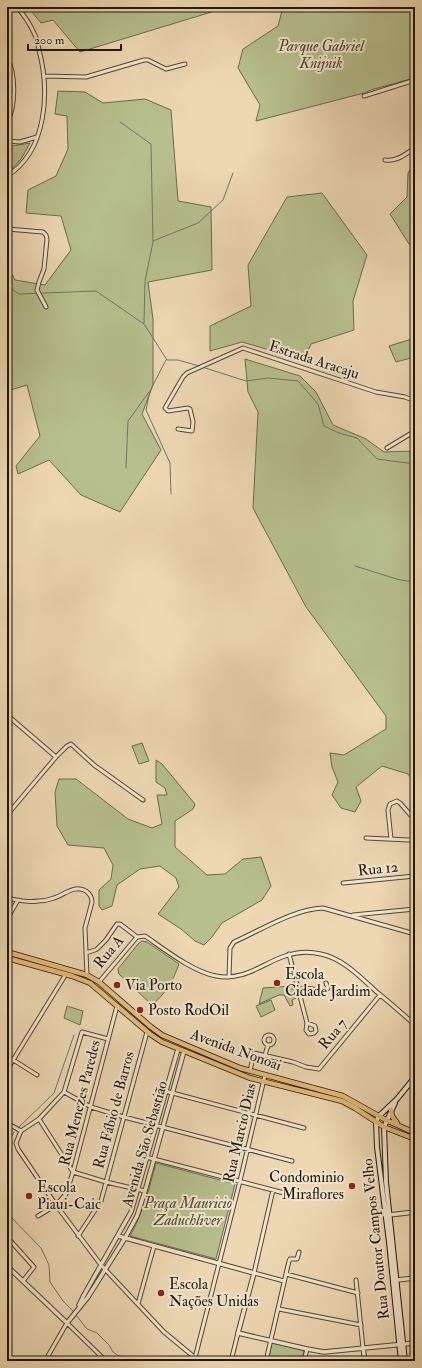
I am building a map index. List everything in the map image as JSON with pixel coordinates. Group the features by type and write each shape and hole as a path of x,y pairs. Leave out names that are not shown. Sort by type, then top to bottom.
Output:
{"main road":[{"name":"Avenida Nonoai","path":"7,952 87,975 99,982 162,1035 250,1071 343,1096 386,1120 415,1132"},
{"name":"Avenida Nonoai","path":"7,958 66,974 90,983 147,1032 162,1042 250,1078 342,1101 384,1127 415,1139"},
{"path":"178,1049 180,1047 194,1052 197,1050"},
{"path":"379,1116 397,1099 415,1077"},
{"name":"Rua Doutor Campos Velho","path":"397,1099 384,1127 384,1147 389,1214 397,1280 401,1361"},
{"path":"391,1110 393,1119 401,1127"},
{"name":"Rua Doutor Campos Velho","path":"379,1116 376,1122 377,1147 401,1345 405,1361"},
{"path":"377,1147 384,1147"}],"street":[{"path":"7,176 12,174 34,147 42,124 45,96 43,65 35,33 17,7"},
{"path":"7,57 14,82 11,115 7,123"},
{"path":"44,76 86,77 144,60 148,60 166,69 185,64"},
{"path":"364,96 415,80"},
{"path":"7,141 20,142 37,137"},
{"path":"385,160 392,161 397,159 415,148"},
{"path":"7,229 43,232 46,235 47,239 44,269 37,290 46,307"},
{"name":"Estrada Aracaju","path":"178,429 192,431 193,422 190,409 168,411 166,410 166,405 187,373 243,348 376,392 405,397 415,401"},
{"path":"387,448 415,431"},
{"path":"7,715 56,757"},
{"path":"7,815 56,757 71,744 94,765 142,800"},
{"path":"391,839 388,810 390,804 397,801 414,820"},
{"path":"366,838 409,840 415,838"},
{"name":"Rua 12","path":"343,884 415,876"},
{"path":"7,898 29,902 53,899 78,888 86,891 92,902 85,924 87,975"},
{"path":"7,919 18,900"},
{"path":"230,977 230,948 234,942 297,913 313,909 323,908 415,934"},
{"path":"351,915 415,909"},
{"path":"86,953 96,950 106,940 117,924 120,924 137,937 145,936 197,970 215,976 230,977 253,971 289,954 305,952 321,954 334,958 353,970 415,1025"},
{"name":"Rua A","path":"99,982 137,937"},
{"path":"289,954 307,1023"},
{"path":"7,1070 66,974"},
{"path":"298,989 313,989 325,992 328,988 326,983"},
{"name":"Rua 7","path":"265,1055 306,1067 319,1068 380,995"},
{"name":"Rua Menezes Paredes","path":"38,1216 56,1205 66,1194 74,1172 117,1006"},
{"path":"108,1039 82,1032 64,1092 39,1119 20,1131 16,1143 18,1149 56,1205 78,1236 101,1264 164,1332 198,1361"},
{"name":"Rua Fábio de Barros","path":"78,1236 101,1201 147,1032"},
{"path":"250,1071 254,1053 265,1055 268,1045"},
{"name":"Avenida São Sebastião","path":"77,1309 131,1212 178,1049"},
{"name":"Avenida São Sebastião","path":"77,1309 88,1297 137,1216 184,1051"},
{"path":"7,1056 36,1075"},
{"name":"Rua Marcio Dias","path":"195,1358 265,1075"},
{"path":"165,1091 304,1128"},
{"path":"64,1092 91,1107 124,1118 162,1126 246,1150 292,1161"},
{"path":"39,1119 74,1172 106,1182 145,1191"},
{"path":"7,1123 20,1131"},
{"path":"146,1157 288,1194"},
{"path":"231,1361 254,1273 273,1190"},
{"path":"389,1214 415,1212"},
{"path":"118,1236 284,1281"},
{"path":"7,1237 34,1267 23,1281"},
{"path":"138,1304 154,1246"},
{"path":"266,1361 289,1261 290,1259 297,1259 298,1252"},
{"path":"7,1266 106,1361"},
{"path":"286,1274 358,1293"},
{"path":"397,1280 415,1278"},
{"path":"356,1280 365,1361"},
{"path":"45,1361 77,1309"},
{"path":"279,1309 361,1325"},
{"path":"238,1333 324,1352 415,1343"},
{"path":"304,1361 306,1349"}],"green space":[{"path":"28,7 228,7 80,52 53,20 41,23"},
{"name":"Parque Gabriel Knijnik","path":"283,7 415,7 415,64 410,79 364,93 256,121 260,105 238,68 243,49 278,26"},
{"path":"58,91 85,92 103,103 145,99 171,110 178,201 211,207 212,270 148,282 153,319 153,385 142,414 161,450 120,512 81,495 49,460 18,474 16,466 40,436 27,385 7,391 7,248 8,266 15,280 45,285 71,250 61,216 26,213 28,190 56,176 68,149 67,116 55,114"},
{"path":"30,143 21,159 7,174 7,145 12,146"},
{"path":"415,161 415,242 409,244 390,214 407,197 408,173"},
{"path":"322,193 367,255 353,301 354,330 311,344 304,360 242,342 210,351 210,326 251,306 248,265 287,197"},
{"path":"415,338 415,357 396,362 389,346"},
{"path":"245,359 300,376 316,392 333,425 366,439 384,452 415,451 415,784 408,774 382,766 356,787 361,801 355,812 341,808 332,795 338,782 332,767 330,753 344,755 386,729 386,716 306,607 253,508 258,412 248,392"},
{"path":"142,743 149,761 139,764 132,746"},
{"path":"156,760 162,764 195,804 193,809 175,821 175,847 207,875 225,874 243,859 261,857 271,886 262,900 222,923 204,945 195,941 181,929 158,914 179,887 176,878 160,866 140,869 117,885 112,906 102,910 99,906 99,890 111,879 113,865 104,848 68,845 57,826 55,792 59,779 76,779 128,819 152,828 162,824 157,795 167,795 165,788 156,782"},
{"path":"142,941 147,942 179,964 168,986 152,1005 119,974 118,969"},
{"path":"292,986 296,998 292,1000 293,1005 290,1006 284,995 279,995 259,1004 263,988"},
{"path":"271,1000 275,1010 261,1017 256,1006"},
{"path":"67,1006 83,1011 80,1025 64,1018"},
{"name":"Praça Mauricio Zaduchliver","path":"156,1163 235,1184 216,1259 130,1236 142,1210"},
{"path":"272,1343 304,1350 302,1361 268,1361"}],"waterway":[{"path":"120,122 151,144 153,242 145,281 144,323"},
{"path":"153,241 198,223 223,200 233,173"},
{"path":"7,286 19,294 96,291 144,324 167,360 178,360 199,366"},
{"path":"166,360 150,391 146,410 170,463 171,494"},
{"path":"202,367 246,381 268,378 298,381 318,404 324,426 339,433 357,438 377,459 415,464"},
{"path":"126,468 128,421 149,392"},
{"path":"355,566 400,580 415,582"},
{"path":"19,1127 54,1093 74,1035"},
{"path":"7,1145 14,1132"},
{"path":"7,1213 41,1248 49,1265 50,1282 63,1301 74,1312"},
{"path":"76,1315 87,1329 97,1333 109,1345 113,1352 119,1356 138,1357 142,1361"}],"place":[{"name":"Escola Cidade Jardim","path":"277,983"},
{"name":"Via Porto","path":"117,985"},
{"name":"Posto RodOil","path":"140,1010"},
{"name":"Condominio Miraflores","path":"352,1186"},
{"name":"Escola Piaui-Caic","path":"29,1196"},
{"name":"Escola Nações Unidas","path":"161,1293"}]}
